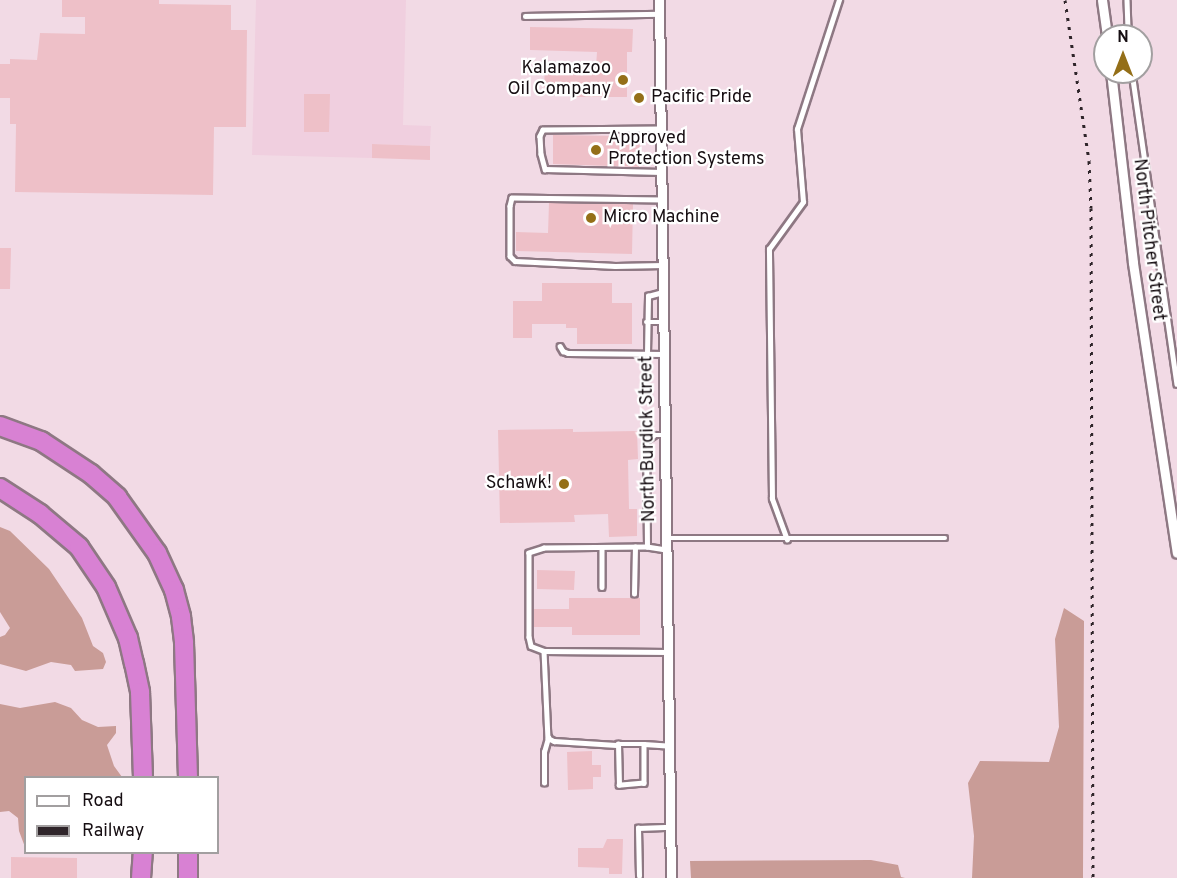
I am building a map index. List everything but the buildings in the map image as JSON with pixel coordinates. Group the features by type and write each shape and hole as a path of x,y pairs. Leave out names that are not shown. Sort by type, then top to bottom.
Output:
{"highway":[{"path":"0,426 41,441 91,474 117,497 162,563 177,601 184,643 188,776"},
{"path":"0,488 40,514 79,547 110,593 128,638 140,692 143,776"},
{"path":"141,878 143,854"},
{"path":"188,854 188,878"}],"street":[{"name":"North Burdick Street","path":"659,0 671,878"},
{"path":"1102,0 1105,24"},
{"name":"North Pitcher Street","path":"1112,84 1132,262 1177,553"}],"lane":[{"path":"787,540 772,499 769,249 803,202 797,129 839,0"},
{"path":"1127,0 1128,24"},
{"path":"525,16 659,14"},
{"path":"1134,84 1177,384"},
{"path":"661,129 543,130 540,136 545,169 661,172"},
{"path":"662,200 512,198 510,256 515,261 615,266 663,265"},
{"path":"647,354 648,296 663,292"},
{"path":"646,322 663,322"},
{"path":"560,346 568,353 664,354"},
{"path":"647,547 646,440 654,435 665,435"},
{"path":"666,538 787,540 945,538"},
{"path":"634,594 635,547"},
{"path":"667,551 635,547 544,549 529,554 529,637 531,646 544,651 668,652"},
{"path":"602,548 602,587"},
{"path":"544,651 549,738 544,752 544,783"},
{"path":"549,738 554,741 670,746"},
{"path":"616,745 619,785 640,785 645,779 644,744"},
{"path":"639,876 638,828 670,827"}],"shaded area":[{"path":"256,0 406,0 403,125 431,126 430,146 373,144 372,158 252,155"},
{"path":"0,527 10,531 49,569 82,618 93,646 103,653 106,662 103,669 75,671 71,665 51,662 26,671 0,664 0,637 5,635 10,628 0,612"},
{"path":"1064,608 1084,621 1083,878 972,878 974,836 968,783 980,761 1049,762 1059,727 1055,639"},
{"path":"55,702 71,708 82,720 98,727 116,726 116,733 107,745 114,766 121,776 24,776 24,844 19,831 18,818 9,811 0,812 0,704 20,708"},
{"path":"871,860 898,865 901,877 905,878 691,878 690,861"}],"railway":[{"path":"1065,0 1089,161 1091,208 1093,878"}],"place":[{"name":"Kalamazoo Oil Company","path":"623,80"},
{"name":"Pacific Pride","path":"639,98"},
{"name":"Approved Protection Systems","path":"596,150"},
{"name":"Micro Machine","path":"591,218"},
{"name":"Schawk!","path":"564,484"}]}
